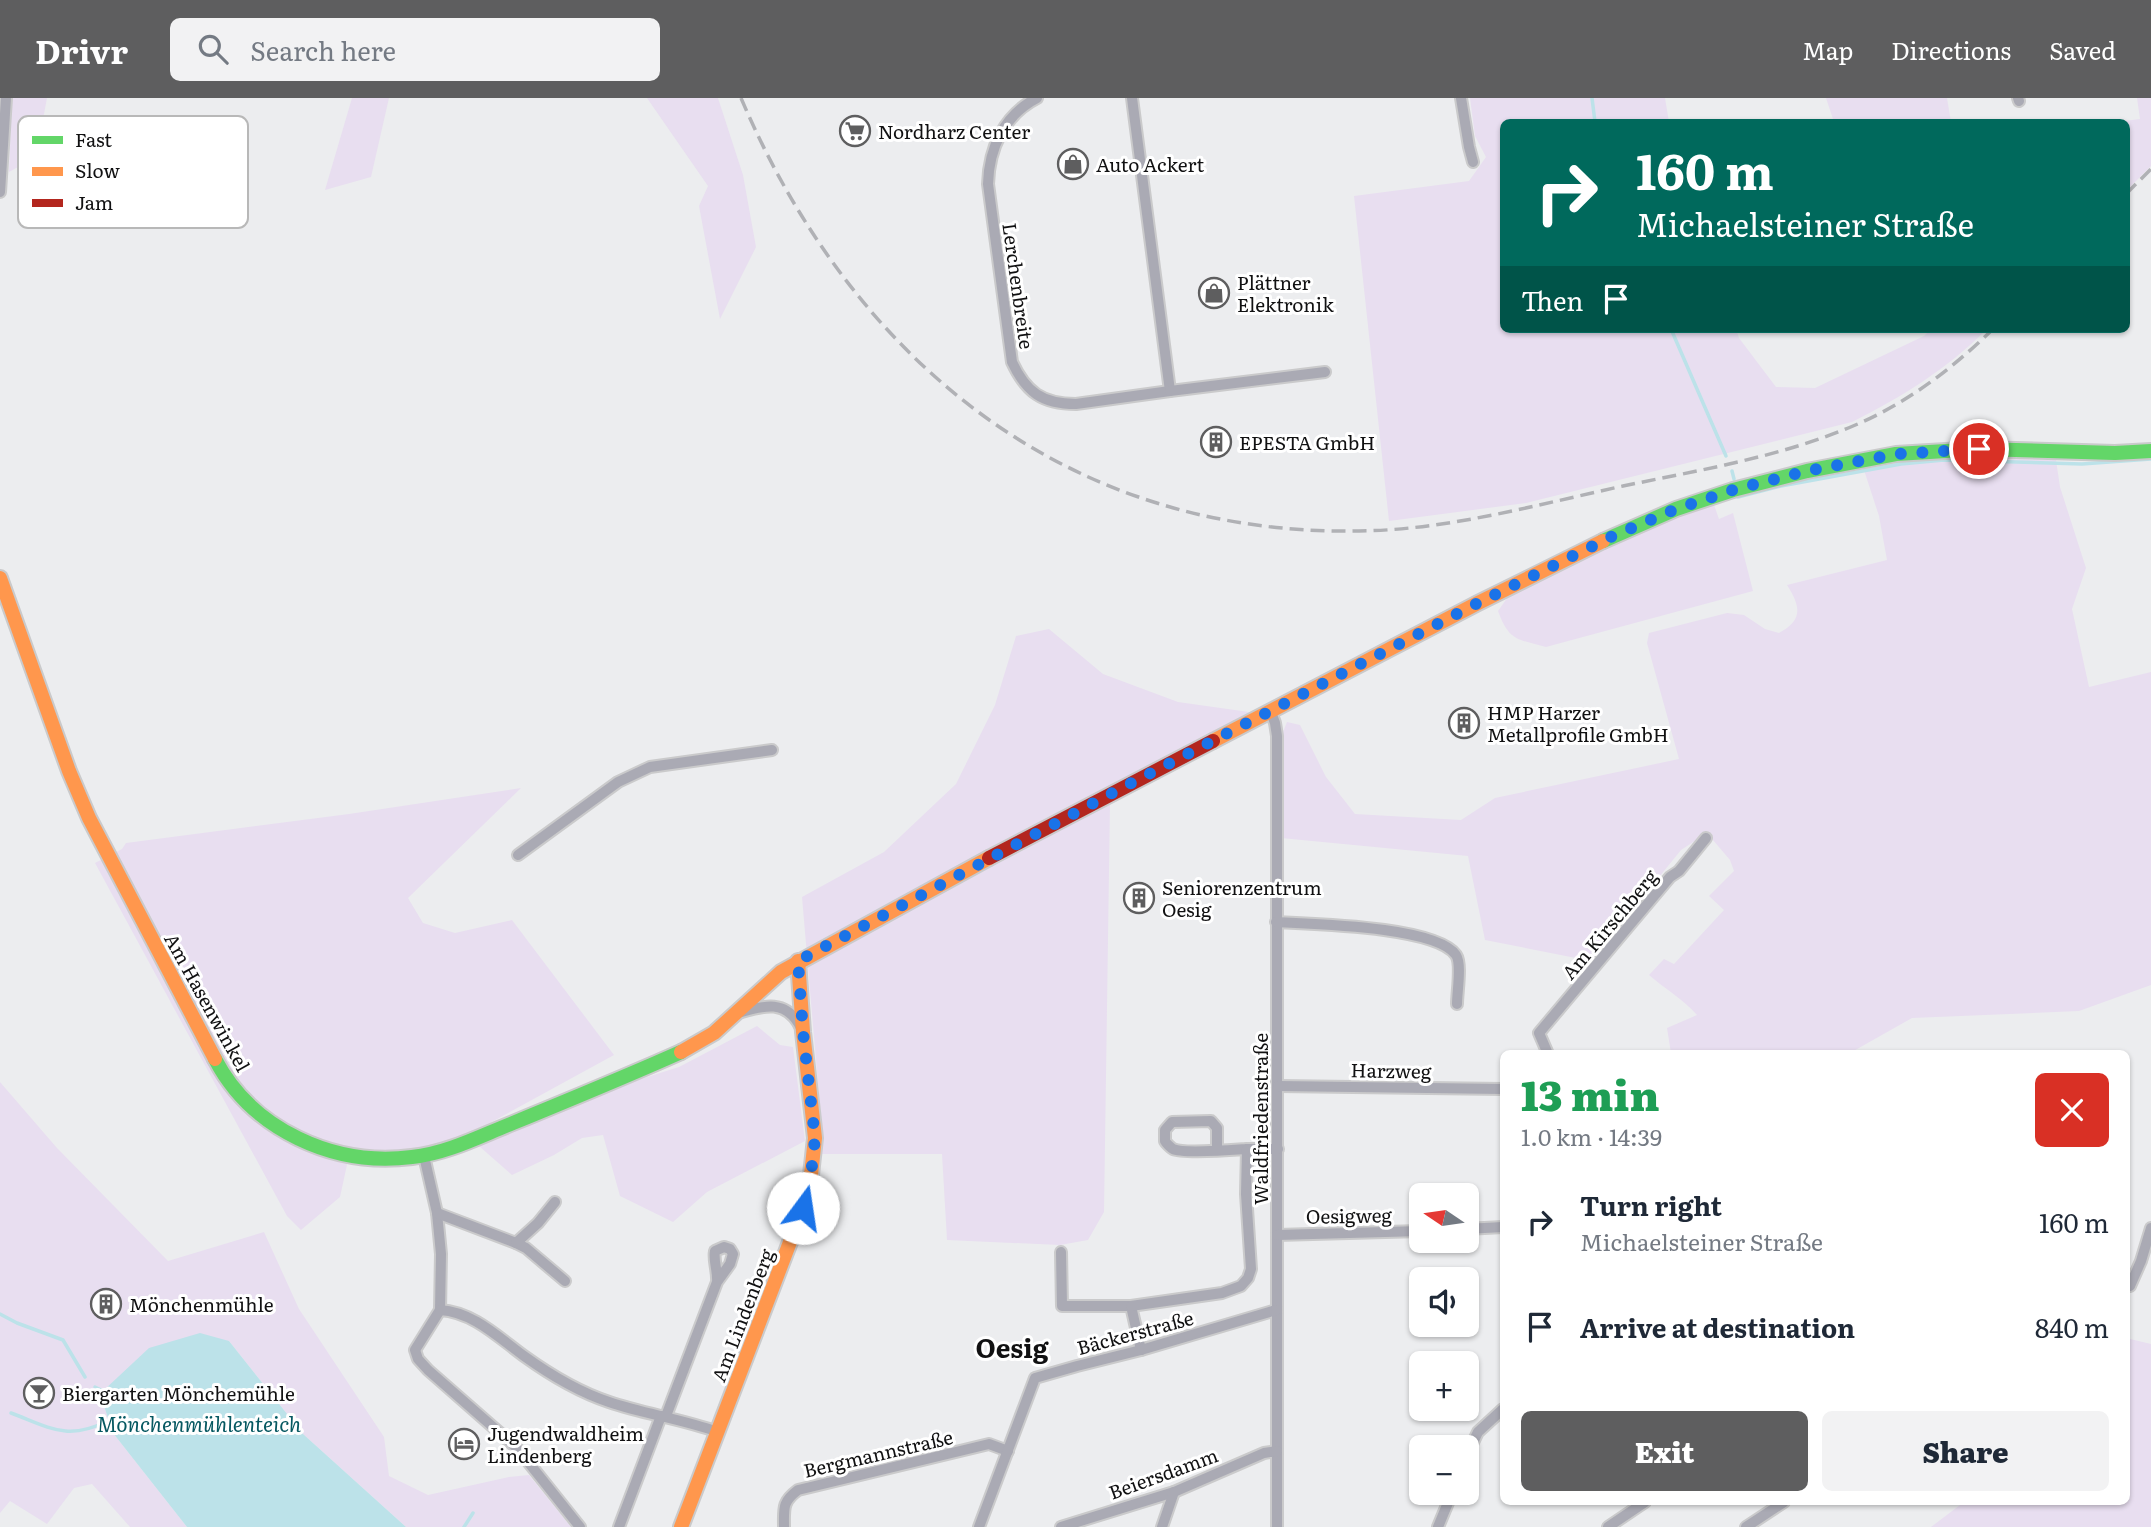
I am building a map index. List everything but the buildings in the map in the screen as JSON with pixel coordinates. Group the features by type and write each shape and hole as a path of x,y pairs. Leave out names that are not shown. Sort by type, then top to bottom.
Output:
{"street":[{"path":"0,192 6,98"},
{"name":"Lerchenbreite","path":"1037,98 1023,105 999,135 988,170 1012,362 1031,391 1041,398 1062,404 1325,372"},
{"path":"1132,98 1170,391"},
{"path":"1461,98 1473,162"},
{"name":"Am Hasenwinkel","path":"0,578 69,771 89,818 224,1076 263,1118 285,1133 310,1145 355,1158 391,1160 424,1156 464,1143 661,1062 708,1037 781,972 798,961 991,857 1478,603 1613,536 1676,509 1733,490 1807,471 1896,454 1979,449 2115,453 2151,451"},
{"name":"Waldfriedenstraße","path":"1271,712 1277,736 1277,1527"},
{"path":"518,855 618,782 650,767 772,750"},
{"name":"Am Kirschberg","path":"1546,1050 1539,1033 1706,838"},
{"path":"1276,922 1352,926 1398,932 1430,940 1456,955 1459,963 1457,1004"},
{"name":"Am Lindenberg","path":"681,1527 810,1184 814,1123 798,961"},
{"path":"738,1013 773,1006 791,1013 803,1032"},
{"name":"Harzweg","path":"1278,1086 1500,1089"},
{"path":"1217,1150 1217,1128 1211,1121 1172,1122 1165,1130 1165,1141 1172,1149 1181,1151 1278,1149"},
{"path":"1061,1252 1062,1306 1131,1306 1222,1293 1241,1286 1251,1269 1246,1194 1247,1149"},
{"path":"424,1156 437,1213 441,1254 440,1310 418,1342 415,1350 418,1359 517,1448 580,1527"},
{"path":"516,1243 538,1223 555,1202"},
{"path":"437,1213 526,1248 565,1281"},
{"path":"1479,1228 1500,1227"},
{"path":"2130,1286 2151,1228"},
{"name":"Oesigweg","path":"1277,1235 1409,1231"},
{"name":"Am Lindenberg","path":"620,1527 717,1282"},
{"path":"1131,1306 1141,1350"},
{"path":"440,1310 456,1312 484,1325 543,1369 606,1401 718,1432"},
{"name":"Bäckerstraße","path":"979,1527 1035,1378 1276,1310"},
{"path":"1477,1435 1500,1412"},
{"name":"Bergmannstraße","path":"784,1527 784,1506 789,1497 798,1490 989,1444 1007,1451"},
{"name":"Beiersdamm","path":"1061,1527 1174,1492 1276,1451"},
{"path":"1162,1527 1174,1492"},
{"path":"1437,1527 1447,1505"},
{"path":"1608,1527 1641,1505"},
{"path":"1746,1527 1779,1505"}],"shaded area":[{"path":"12,98 47,98 44,116 18,116 18,167 9,172"},
{"path":"352,98 389,98 371,177 325,190"},
{"path":"647,98 718,98 743,175 756,247 720,319 699,206 708,186"},
{"path":"1470,98 1665,98 1668,119 1500,119 1500,333 1737,333 1776,387 1815,388 1927,333 1983,333 1923,381 1852,422 1526,503 1389,521 1354,196 1469,181 1486,157 1475,136"},
{"path":"1826,98 1947,98 1950,119 1833,119"},
{"path":"2137,98 2151,98 2151,166 2130,187 2130,120 2140,119"},
{"path":"1940,456 2056,460 2060,487 2086,568 2072,609 2089,687 2151,672 2151,985 2079,1011 1912,1018 1855,1050 1671,1050 1667,1028 1697,1015 1649,975 1664,959 1674,964 1724,910 1709,896 1734,871 1730,860 1707,833 1681,850 1591,961 1485,940 1468,856 1281,838 1281,745 1287,722 1300,725 1326,777 1355,814 1461,820 1495,798 1679,759 1647,643 1649,633 1727,613 1744,615 1765,629 1779,633 1792,623 1797,612 1795,600 1787,585 1887,560 1879,516 1863,467"},
{"path":"1713,502 1719,519 1733,513 1753,591 1546,647 1521,640 1506,628 1498,611 1510,594 1558,568 1635,533"},
{"path":"1049,629 1103,674 1178,702 1249,712 1118,790 1110,803 1104,1212 1088,1240 1060,1245 947,1240 942,1154 819,1154 820,1107 802,897 884,852 956,784 995,705 1016,636"},
{"path":"521,788 408,898 423,923 455,933 512,920 614,1055 468,1135 424,1150 398,1153 350,1151 340,1197 301,1230 287,1216 95,863 122,849 126,843"},
{"path":"757,1026 780,1045 793,1047 805,1141 707,1192 673,1222 620,1196 603,1135 582,1138 512,1175 479,1146 641,1079 679,1067"},
{"path":"0,1082 57,1148 168,1261 264,1232 299,1309 384,1437 389,1476 428,1495 529,1475 571,1527 406,1527 303,1434 229,1341 103,1403 113,1433 187,1527 130,1527 92,1484 74,1488 47,1524 10,1501 0,1513"},
{"path":"2130,1339 2151,1344 2151,1527 1931,1527 1960,1505 2130,1505"}],"water":[{"name":"Mönchenmühlenteich","path":"200,1333 229,1341 303,1434 406,1527 187,1527 113,1433 103,1403 103,1391 149,1348"}],"waterway":[{"path":"1592,98 1595,119"},
{"path":"1673,333 1726,456"},
{"path":"1738,497 1781,486 1901,464 1944,460 2082,464 2151,459"},
{"path":"1732,471 1734,479"},
{"path":"0,1314 63,1340 85,1377"},
{"path":"95,1387 105,1392"},
{"path":"11,1413 48,1427 70,1431 94,1427 108,1421"},
{"path":"464,1527 473,1513"}],"railway":[{"path":"741,98 787,192 843,276 908,351 981,414 1064,465 1154,502 1253,525 1359,531 1425,526 1491,515 1768,454 1825,437 1873,417 1910,396 1945,371 1989,333"},
{"path":"2130,190 2151,169"}],"traffic: fast":[{"path":"1603,541 1676,509 1733,490 1807,471 1896,454 1979,449 2115,453 2151,451"},
{"path":"215,1059 250,1106 273,1124 325,1149 383,1159 425,1155 451,1148 681,1052"}],"traffic: slow":[{"path":"1213,741 1603,541"},
{"path":"0,578 69,771 89,818 215,1059"},
{"path":"681,1052 714,1033 781,972 989,858"},
{"path":"681,1527 810,1184 815,1138 798,961"}],"traffic: jam":[{"path":"989,858 1213,741"}],"place":[{"name":"Nordharz Center","path":"855,131"},
{"name":"Auto Ackert","path":"1073,164"},
{"name":"Plättner Elektronik","path":"1214,293"},
{"name":"EPESTA GmbH","path":"1216,442"},
{"name":"HMP Harzer Metallprofile GmbH","path":"1464,723"},
{"name":"Seniorenzentrum Oesig","path":"1139,898"},
{"name":"Mönchenmühle","path":"106,1304"},
{"name":"Biergarten Mönchemühle","path":"39,1393"},
{"name":"Jugendwaldheim Lindenberg","path":"464,1444"}],"district":[{"name":"Oesig","path":"1012,1346"}],"route":[{"path":"803,1208 810,1184 815,1138 798,961 1118,790 1613,536 1676,509 1733,490 1807,471 1896,454 1979,449"}]}
